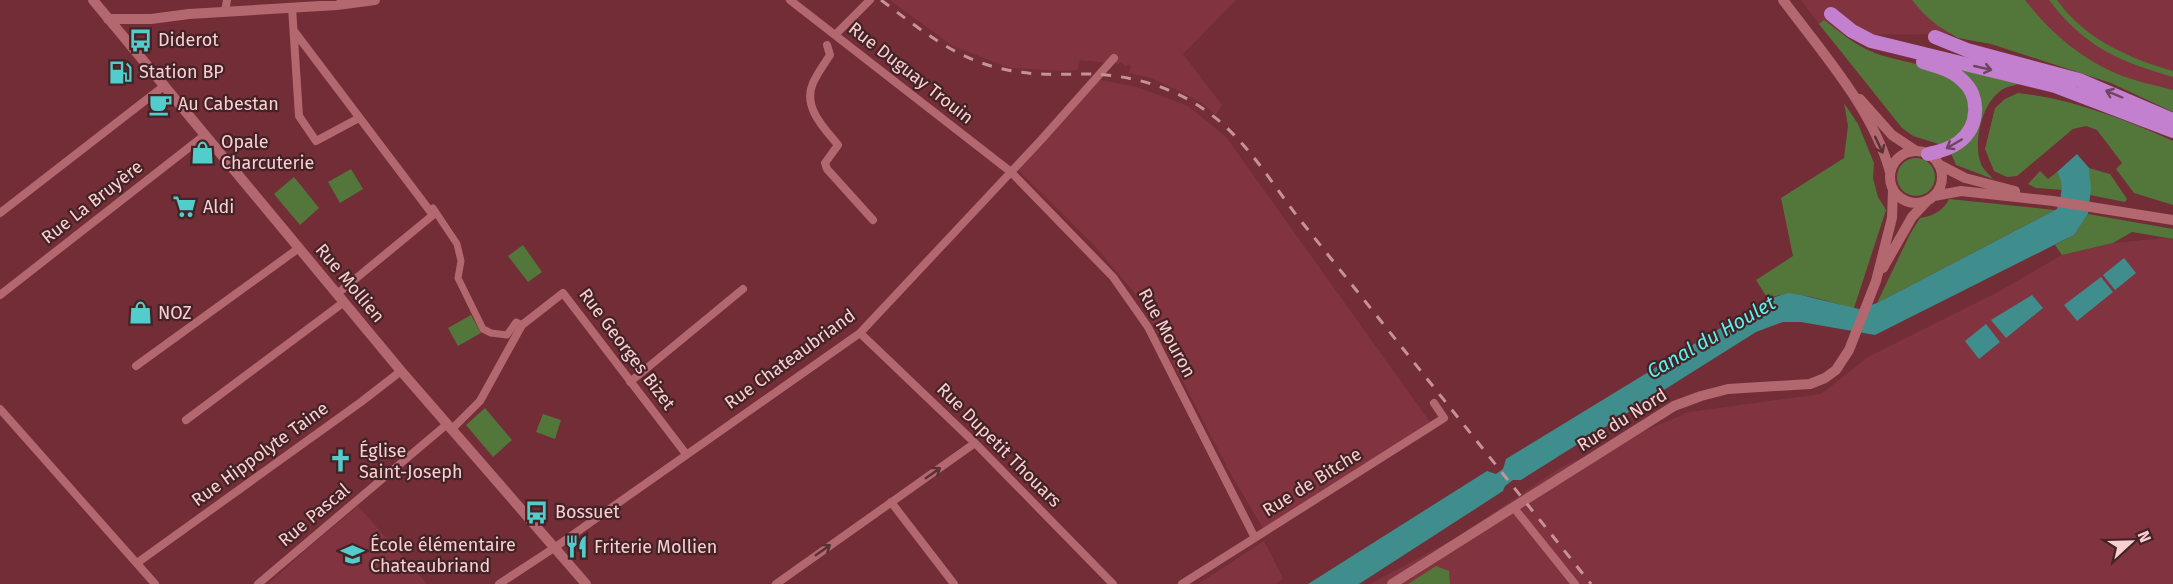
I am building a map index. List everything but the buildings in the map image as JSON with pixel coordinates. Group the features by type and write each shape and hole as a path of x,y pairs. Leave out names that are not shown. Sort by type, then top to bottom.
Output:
{"highway":[{"path":"1927,156 1957,143 1969,130 1974,118 1975,107 1967,85 1957,76 1936,66 1882,52 1865,45 1847,32 1831,14 1871,41 2055,86 2173,131"},
{"path":"1935,37 1967,50 2079,80 2173,120"}],"street":[{"name":"Rue Mollien","path":"93,0 401,371 586,584"},
{"path":"225,12 227,0"},
{"path":"108,19 151,19 375,0"},
{"name":"Rue Duguay Trouin","path":"790,0 1011,172"},
{"path":"835,35 870,0"},
{"path":"1783,0 1844,82 1892,135 1965,178 2053,201"},
{"path":"292,7 299,116 316,141 360,118"},
{"path":"294,31 431,212"},
{"path":"827,45 830,55 812,86 811,93 816,117 838,145 825,163 827,169 873,220"},
{"name":"Rue Chateaubriand","path":"499,584 554,548 860,333 1094,83 1114,58"},
{"path":"1844,82 1870,126 1890,172 1893,190 1901,199 1908,202 1917,203 1961,191 2053,201 2173,220"},
{"path":"0,213 164,86"},
{"name":"Rue La Bruyère","path":"0,295 205,135"},
{"path":"1890,172 1898,158 1906,153 1927,156 1941,172 1942,180 1931,198"},
{"name":"Rue Mouron","path":"1011,172 1106,269 1137,308 1255,538"},
{"name":"Rue du Nord","path":"1392,584 1674,406 1728,389 1802,385 1815,382 1836,370 1852,343 1875,281 1892,218 1893,190"},
{"name":"Rue du Nord","path":"1875,281 1910,219 1931,198"},
{"path":"186,420 341,298 431,212 432,207 457,244 461,261 458,278 483,329 490,333 507,335 516,322 522,325"},
{"path":"136,366 299,248"},
{"path":"630,381 743,289"},
{"name":"Rue Georges Bizet","path":"449,427 480,401 522,325 563,293 686,454"},
{"name":"Rue Dupetit Thouars","path":"860,333 975,443 1113,584"},
{"name":"Rue Hippolyte Taine","path":"137,563 352,409 401,371"},
{"name":"Rue de Bitche","path":"1182,584 1444,418 1434,403"},
{"path":"0,410 156,584"},
{"name":"Rue Pascal","path":"258,584 449,427"},
{"path":"776,584 975,443"},
{"path":"891,502 954,584"},
{"path":"1514,508 1575,584"}],"shaded area":[{"path":"890,0 1236,0 1183,54 1222,105 1216,115 1202,103 1173,88 1151,78 1129,73 1131,66 1129,64 1126,67 1121,62 1119,64 1080,60 1078,70 1062,71 1012,68 996,63 951,45"},
{"path":"1801,0 2173,0 2173,103 1970,34 1827,35"},
{"path":"1091,78 1137,87 1188,106 1226,137 1430,422 1263,528 1229,471 1142,302 1093,244 1018,170"},
{"path":"2165,238 2173,240 2173,584 1370,584 1454,539 1563,466 1689,412 1821,394 1868,357 1998,292 2062,255 2113,243"},
{"name":"École élémentaire Chateaubriand","path":"358,506 427,584 268,584 315,542"},
{"path":"1264,541 1283,579 1275,584 1198,584"}],"green space":[{"path":"1912,0 2025,0 2055,33 2102,67 2122,76 2173,90 2173,112 2111,83 1991,44 1958,38 1938,26"},
{"path":"2049,0 2057,0 2068,14 2094,36 2124,53 2173,71 2173,77 2135,65 2104,50 2076,30"},
{"path":"1824,20 1861,47 1888,57 1921,65 1951,77 1962,87 1968,99 1968,115 1959,133 1942,145 1913,136 1902,128 1819,24"},
{"path":"1958,69 2019,84 2003,89 1992,99 1980,126 1979,156 1982,166 1993,179 1956,165 1950,151 1980,121"},
{"path":"2018,93 2078,105 2136,125 2173,141 2173,205 2134,193 2116,169 2122,163 2097,130 2086,126 2073,129 2017,176 2007,177 1994,171 1985,149 1995,108 2005,99"},
{"path":"1844,103 1858,124 1874,163 1873,178 1878,197 1886,210 1854,308 1800,295 1778,295 1768,299 1756,280 1793,256 1781,198 1844,158 1848,126"},
{"path":"1916,158 1929,164 1935,177 1929,190 1916,196 1903,190 1897,177 1903,164"},
{"path":"2089,168 2110,174 2127,199 2125,202 2090,195"},
{"path":"351,169 363,189 340,203 328,182"},
{"path":"2040,171 2048,179 2057,172 2062,179 2063,190 2036,188 2028,184"},
{"path":"294,177 319,208 300,225 274,194"},
{"path":"1949,199 2055,210 1877,303 1920,218 1937,212"},
{"path":"2088,214 2173,229 2173,239 2132,232 2113,243 2062,255 2055,245 2074,235"},
{"path":"523,245 542,272 528,282 508,256"},
{"path":"471,315 481,333 458,346 448,328"},
{"path":"485,408 512,440 493,457 466,425"},
{"path":"543,414 561,420 555,439 536,432"},
{"path":"1436,566 1449,571 1450,584 1408,584"}],"water":[{"name":"Canal du Houlet","path":"2077,154 2089,168 2091,189 2088,214 2074,235 1875,335 1801,322 1783,322 1756,332 1521,480 1513,480 1505,486 1503,491 1359,584 1308,584 1487,471 1496,474 1503,469 1506,459 1768,299 1788,293 1859,309 1877,303 2057,209 2062,186 2057,172"},
{"path":"2124,258 2136,273 2115,290 2103,275"},
{"path":"2101,277 2113,292 2077,321 2064,305"},
{"path":"2032,295 2043,308 2006,338 1991,320"},
{"path":"1986,324 2000,342 1979,359 1965,341"}],"railway":[{"path":"881,0 939,42 969,58 1024,73 1104,75 1150,83 1178,94 1219,121 1255,159 1297,216 1591,584"}],"place":[{"name":"Diderot","path":"140,40"},
{"name":"Station BP","path":"121,72"},
{"name":"Au Cabestan","path":"160,104"},
{"name":"Opale Charcuterie","path":"203,152"},
{"name":"Aldi","path":"185,207"},
{"name":"NOZ","path":"140,313"},
{"name":"Église Saint-Joseph","path":"341,461"},
{"name":"Bossuet","path":"537,512"},
{"name":"Friterie Mollien","path":"576,547"},
{"name":"École élémentaire Chateaubriand","path":"352,555"}]}
